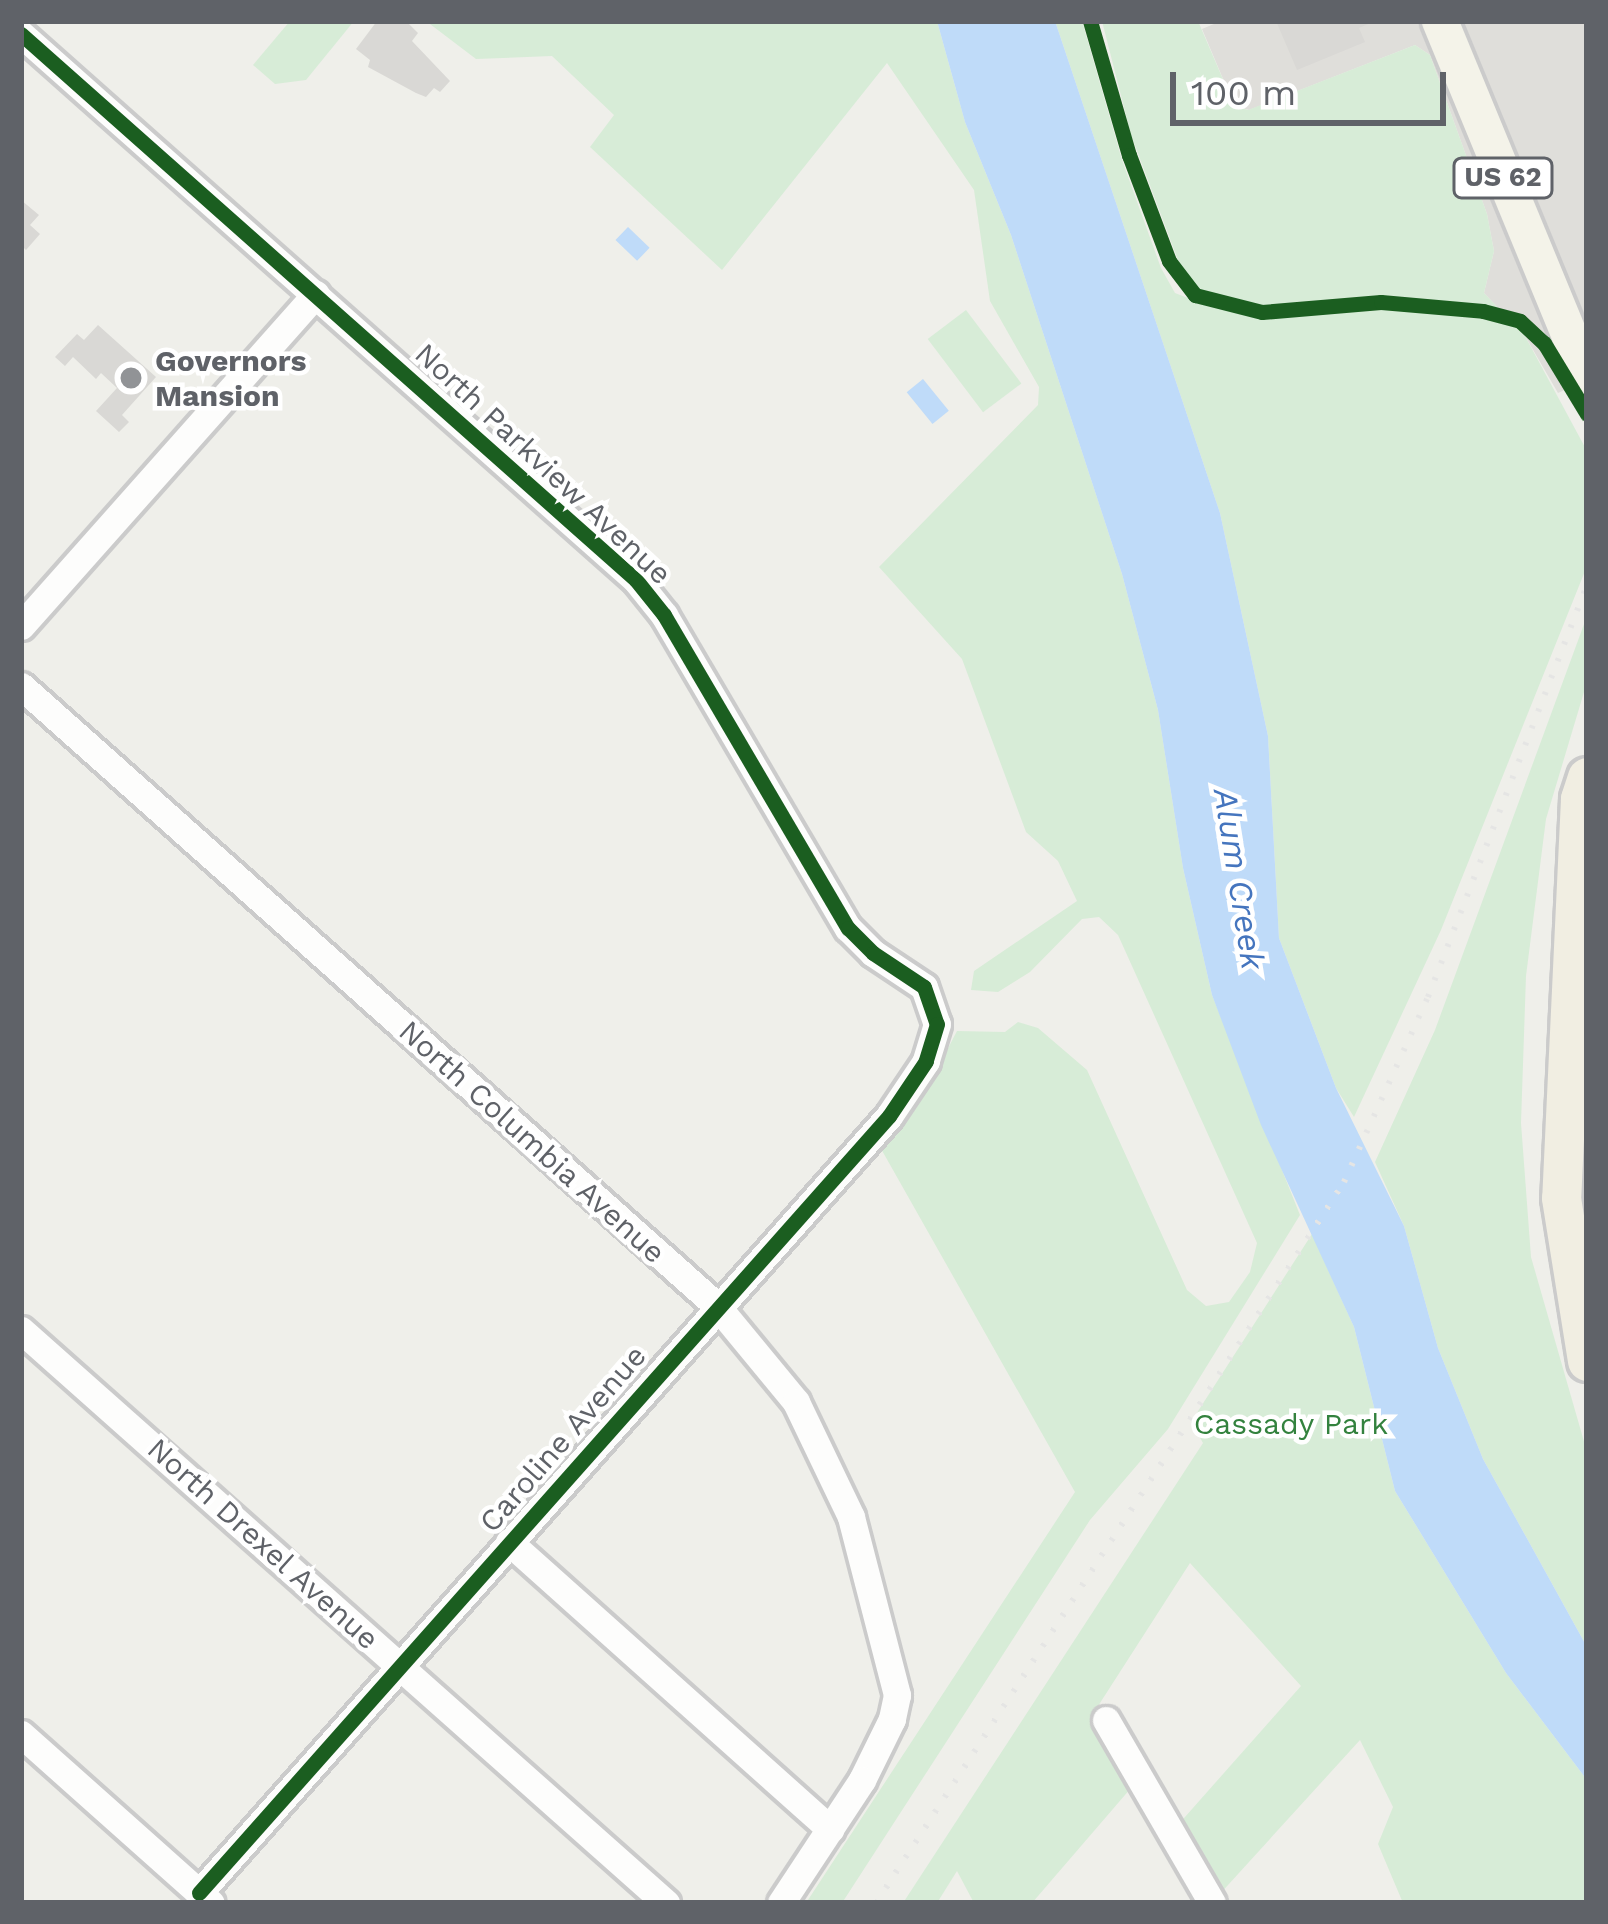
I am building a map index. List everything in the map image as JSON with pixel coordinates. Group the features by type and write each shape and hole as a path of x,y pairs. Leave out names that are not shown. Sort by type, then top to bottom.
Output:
{"highway":[{"path":"1587,776 1580,800 1561,1198 1587,1361"}],"main road":[{"name":"US 62","path":"1440,21 1587,377"}],"street":[{"name":"North Parkview Avenue","path":"21,34 651,597 848,928 873,953 917,980 934,1007"},
{"path":"21,626 316,294"},
{"name":"North Columbia Avenue","path":"21,686 717,1306 765,1358 825,1455 851,1517 897,1695 883,1741 830,1829"},
{"name":"Caroline Avenue","path":"206,1900 400,1666 889,1116 934,1045 934,1007"},
{"name":"North Drexel Avenue","path":"21,1330 666,1903"},
{"path":"509,1542 830,1829 781,1903"},
{"path":"1106,1720 1212,1903"},
{"path":"21,1734 206,1900"}],"shaded area":[{"path":"1221,21 1587,21 1587,380 1558,393 1525,336 1484,293 1494,251 1487,214 1430,55 1415,45 1249,110 1234,105 1202,29"}],"green space":[{"path":"290,21 354,21 306,80 275,84 253,65"},
{"path":"426,21 937,21 965,122 1011,235 1122,574 1158,710 1183,868 1212,995 1300,1215 1168,1429 1090,1520 842,1903 806,1903 1075,1492 880,1147 922,1098 957,1031 1005,1032 1018,1022 1038,1028 1087,1070 1187,1290 1206,1306 1229,1302 1250,1272 1257,1243 1118,935 1099,917 1082,919 1030,972 998,992 971,990 974,971 1077,901 1058,861 1026,832 962,659 879,567 1038,405 1039,387 990,301 974,190 887,63 722,270 590,147 614,115 552,56 476,59"},
{"path":"1055,21 1082,21 1122,160 1161,268 1175,293 1193,300 1131,135 1102,21 1198,21 1234,105 1248,110 1415,45 1430,55 1487,214 1494,251 1484,293 1525,336 1587,451 1587,566 1441,930 1354,1117 1336,1088 1279,938 1268,736 1220,513"},
{"path":"966,310 1021,383 983,412 928,339"},
{"path":"1587,616 1587,682 1546,819 1526,976 1521,1123 1531,1257 1587,1452 1587,1647 1483,1459 1438,1348 1404,1226 1375,1162 1435,1030"},
{"name":"Cassady Park","path":"1312,1234 1354,1327 1395,1491 1506,1673 1587,1780 1587,1903 1403,1903 1378,1844 1393,1807 1360,1740 1218,1896 1177,1826 1301,1686 1190,1563 1091,1717 1131,1788 1032,1903 974,1903 957,1871 937,1903 903,1903 1203,1443 1191,1422"}],"water":[{"name":"Alum Creek","path":"937,21 1055,21 1220,513 1268,736 1279,938 1336,1088 1404,1226 1438,1348 1483,1459 1587,1647 1587,1780 1506,1673 1395,1491 1354,1327 1261,1125 1212,995 1183,868 1158,710 1122,574 1011,235 965,122"},
{"path":"628,227 650,248 637,261 615,240"},
{"path":"923,379 949,411 932,424 907,392"}],"building":[{"path":"377,21 406,21 418,33 412,41 450,81 440,92 434,88 426,97 368,67 370,60 356,49"},
{"path":"1276,21 1375,21 1359,28 1365,42 1297,70"},
{"path":"21,200 39,215 30,225 40,234 26,250 21,245"},
{"name":"Governors Mansion","path":"98,325 156,377 122,415 129,422 119,432 96,411 117,388 101,373 96,379 73,357 65,366 55,357 77,334 84,340"}],"railway":[{"path":"876,1903 1344,1182 1428,997 1587,586"}],"cycle path":[{"path":"1090,21 1129,155 1169,261 1195,295 1262,312 1381,302 1483,311 1520,321 1544,343 1587,414"},
{"path":"21,34 636,580 664,615 848,928 873,953 924,987 937,1024 926,1061 889,1116 199,1893"}],"place":[{"name":"Governors Mansion","path":"131,378"}]}
